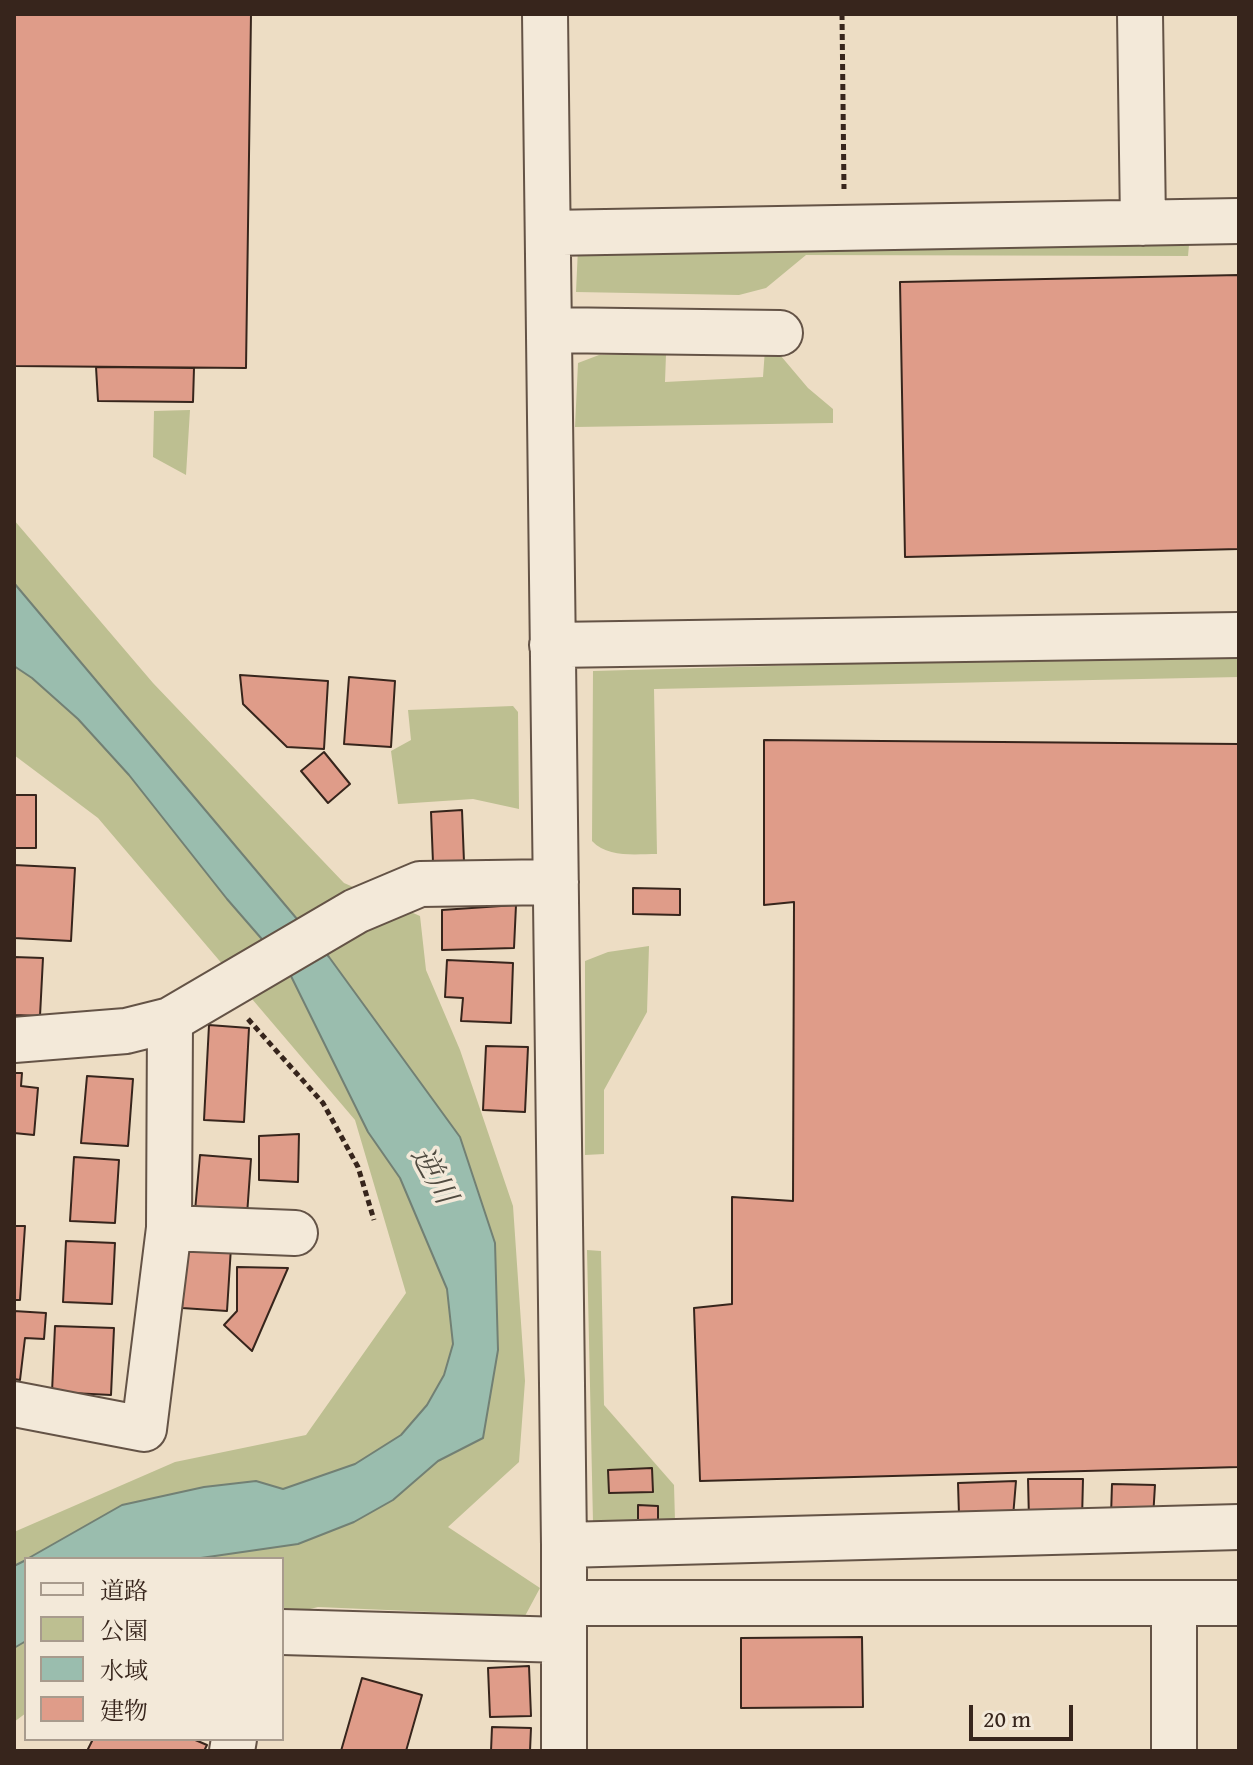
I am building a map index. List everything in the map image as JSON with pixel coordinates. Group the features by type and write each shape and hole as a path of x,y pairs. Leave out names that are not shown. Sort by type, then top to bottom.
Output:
{"street":[{"path":"545,14 565,1622 564,1751"},
{"path":"1140,14 1143,223"},
{"path":"548,233 1239,221"},
{"path":"549,330 780,333"},
{"path":"552,645 1239,635"},
{"path":"14,1040 126,1031 197,1003 356,911 420,884 556,882"},
{"path":"14,1404 144,1429 197,1003"},
{"path":"169,1228 295,1233"},
{"path":"564,1545 1239,1527"},
{"path":"1174,1603 1174,1751"},
{"path":"284,1632 1239,1603"}],"path":[{"path":"842,14 845,198"},
{"path":"197,1003 323,1103 358,1167 374,1220"}],"green space":[{"path":"1239,229 1239,247 1237,243 1189,245 1188,256 806,255 766,288 739,295 576,292 578,248"},
{"path":"765,349 775,349 808,388 833,409 833,423 575,427 578,363 599,355 666,354 665,382 763,377"},
{"path":"190,410 186,475 153,457 154,411"},
{"path":"14,520 153,683 344,883 420,916 426,970 460,1050 513,1206 525,1381 519,1462 448,1527 540,1588 525,1616 318,1607 284,1616 284,1557 24,1557 24,1714 14,1722 14,1532 175,1462 306,1435 406,1293 355,1120 98,818 14,755"},
{"path":"1239,653 1239,677 654,689 657,854 614,853 592,841 593,671"},
{"path":"513,706 518,712 519,809 473,799 398,804 391,751 411,740 408,710"},
{"path":"649,946 647,1012 604,1090 604,1154 585,1155 585,961 608,952"},
{"path":"587,1250 601,1251 604,1405 674,1485 675,1521 593,1522"}],"water":[{"name":"逆川","path":"14,583 329,957 460,1137 495,1243 498,1350 483,1438 438,1461 393,1500 354,1522 298,1544 208,1557 31,1557 122,1505 204,1487 256,1481 283,1489 355,1464 401,1435 427,1405 444,1375 453,1344 447,1289 400,1178 368,1132 287,968 227,899 129,775 78,719 14,666"},
{"path":"24,1561 24,1642 14,1648 14,1566"}],"building":[{"path":"14,14 251,14 246,368 14,366"},
{"path":"1239,275 1239,549 905,557 900,282"},
{"path":"96,367 194,368 193,402 98,401"},
{"path":"240,675 328,681 324,749 287,747 243,704"},
{"path":"349,677 395,681 391,747 344,744"},
{"path":"764,740 1239,744 1239,1467 700,1481 694,1308 732,1304 732,1197 793,1201 794,902 764,905"},
{"path":"324,752 350,784 328,803 301,771"},
{"path":"14,795 36,795 36,848 14,848"},
{"path":"462,810 464,862 433,863 431,812"},
{"path":"14,865 75,868 71,941 14,938"},
{"path":"633,888 680,889 680,915 633,914"},
{"path":"516,905 514,948 442,950 442,910"},
{"path":"14,957 43,958 40,1016 14,1015"},
{"path":"447,960 513,963 511,1023 461,1021 463,998 445,997"},
{"path":"209,1025 249,1028 244,1122 204,1120"},
{"path":"486,1046 528,1047 525,1112 483,1110"},
{"path":"14,1073 22,1073 21,1086 38,1088 34,1135 14,1133"},
{"path":"87,1076 133,1079 128,1146 81,1143"},
{"path":"299,1134 298,1182 259,1180 259,1136"},
{"path":"200,1155 251,1159 247,1215 195,1211"},
{"path":"74,1157 119,1160 115,1223 70,1221"},
{"path":"14,1226 25,1226 20,1300 14,1300"},
{"path":"66,1241 115,1243 112,1304 63,1302"},
{"path":"186,1245 231,1247 227,1311 182,1308"},
{"path":"237,1267 288,1268 252,1351 224,1325 237,1311"},
{"path":"14,1311 46,1313 44,1339 25,1338 20,1380 14,1379"},
{"path":"55,1326 114,1328 111,1395 52,1392"},
{"path":"652,1468 653,1492 609,1493 608,1470"},
{"path":"1028,1479 1083,1479 1082,1520 1029,1520"},
{"path":"1016,1481 1013,1517 959,1515 958,1483"},
{"path":"1112,1484 1155,1485 1153,1518 1111,1516"},
{"path":"638,1505 658,1506 658,1522 638,1522"},
{"path":"862,1637 863,1707 741,1708 741,1638"},
{"path":"529,1666 531,1716 490,1717 488,1668"},
{"path":"362,1678 422,1695 406,1751 341,1751"},
{"path":"492,1727 531,1728 530,1751 491,1751"},
{"path":"92,1741 198,1741 207,1745 204,1751 87,1751"}]}
